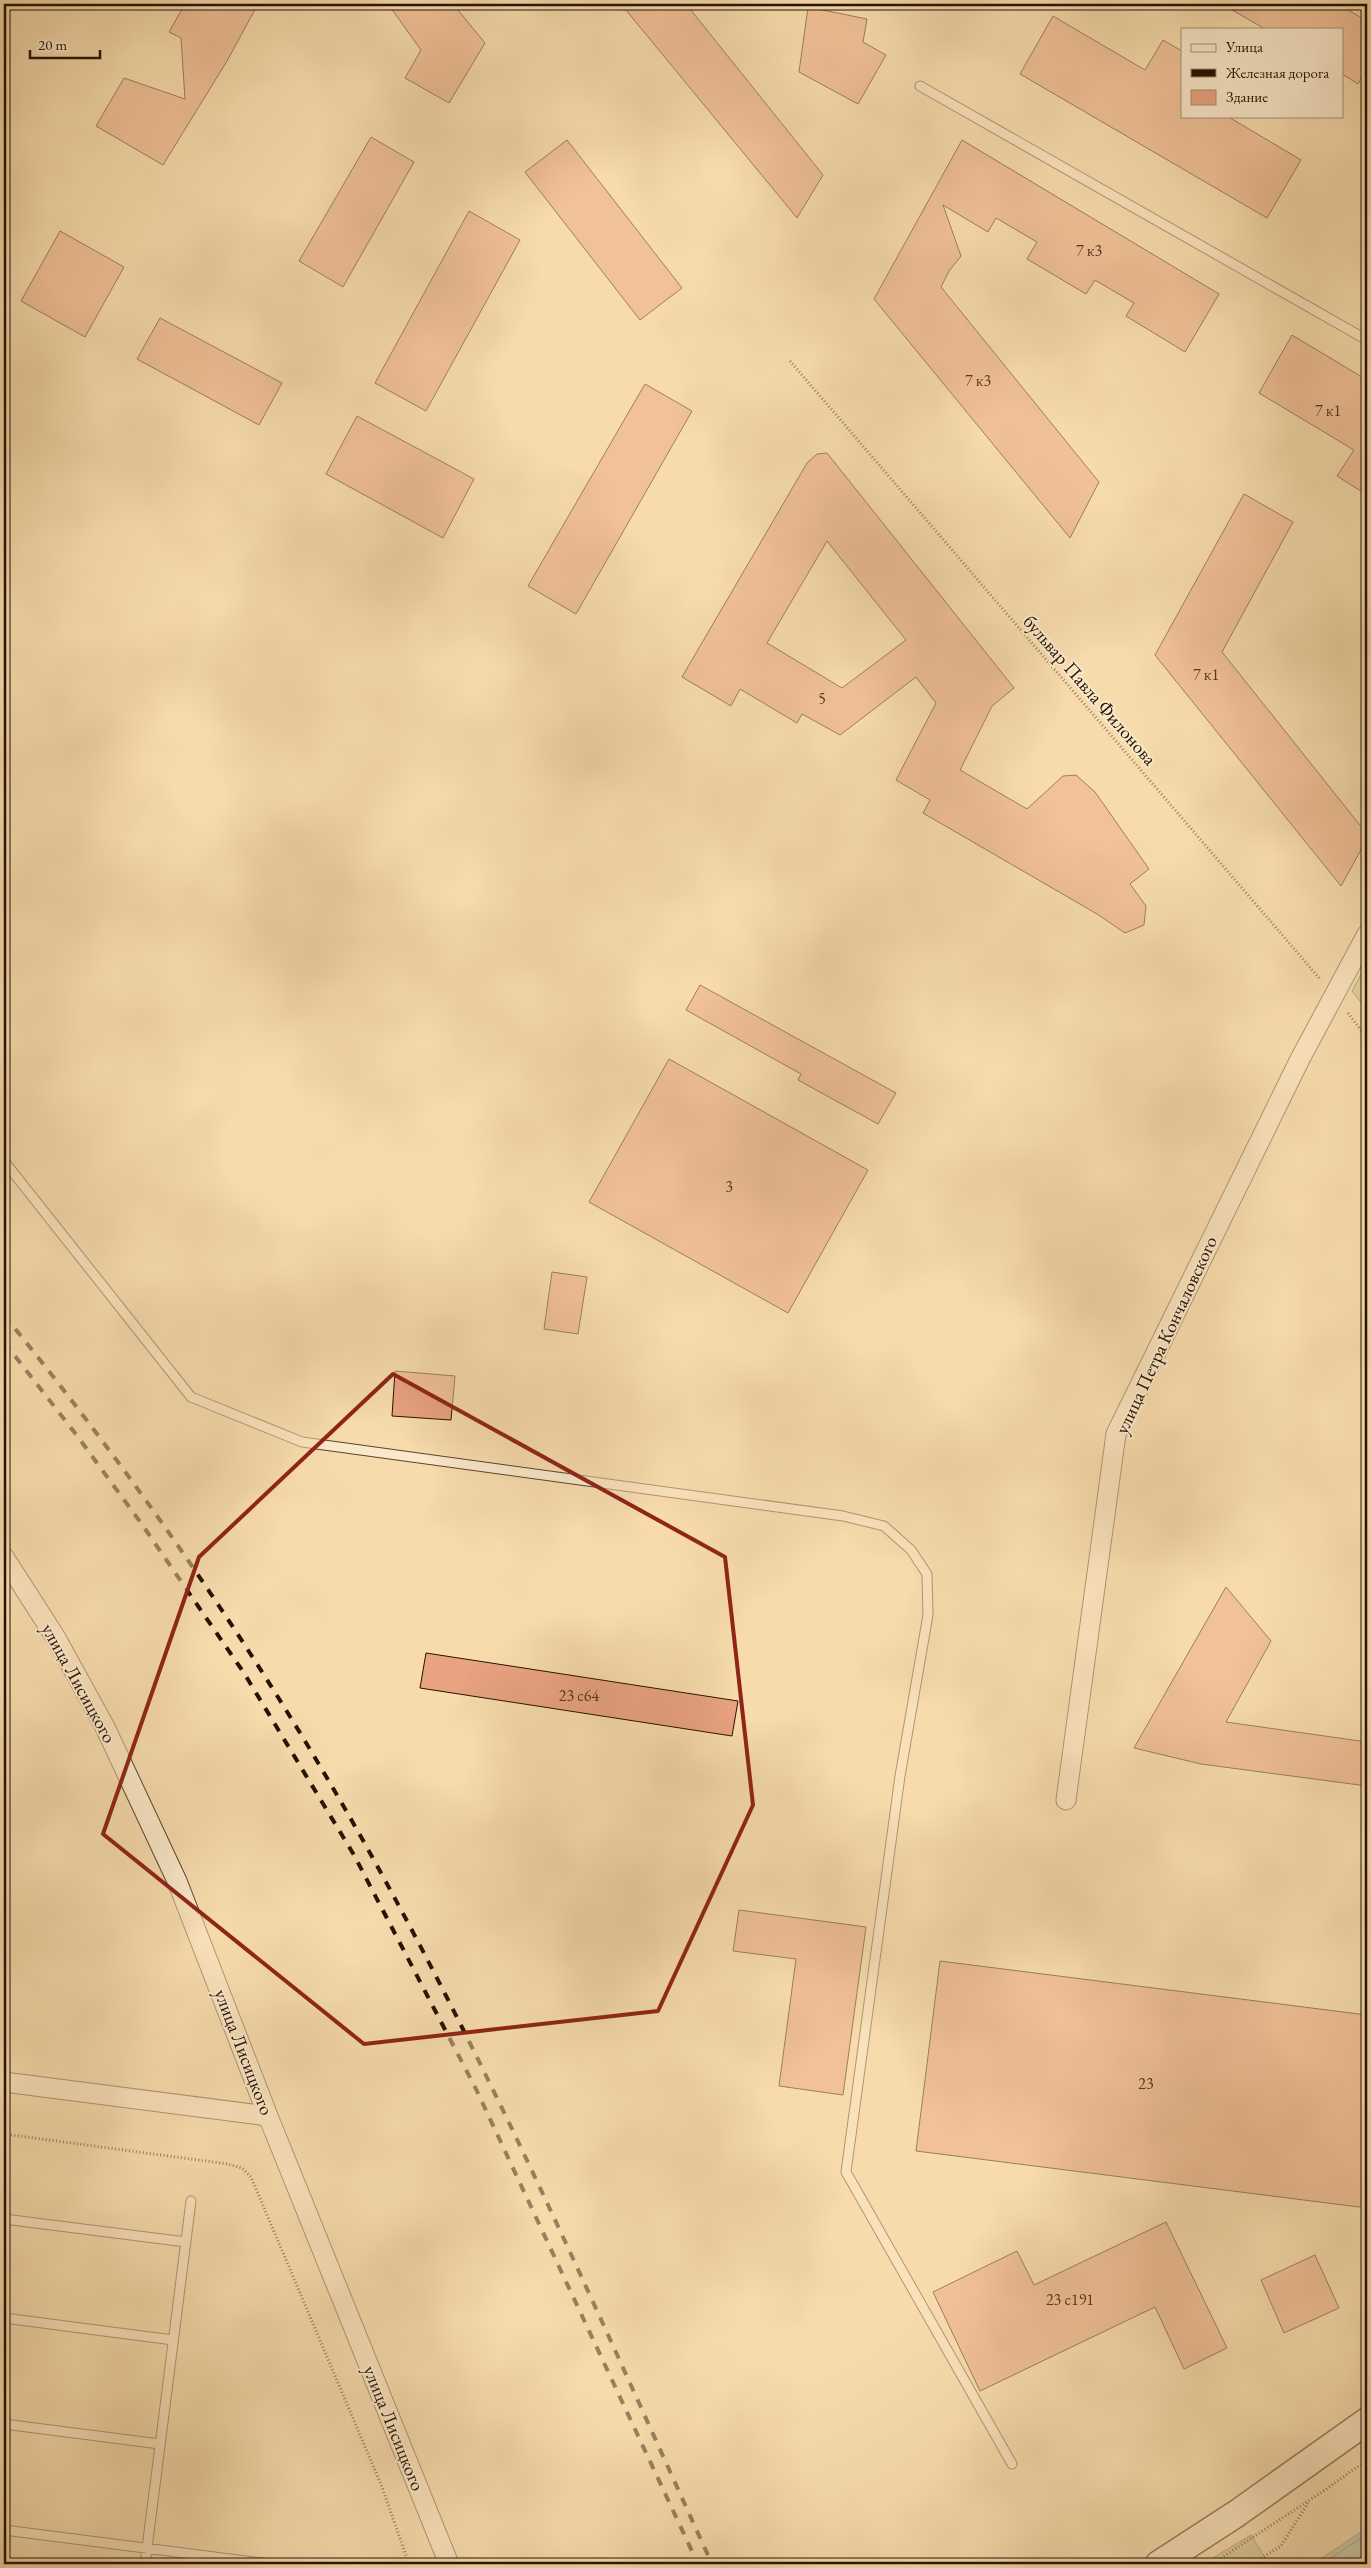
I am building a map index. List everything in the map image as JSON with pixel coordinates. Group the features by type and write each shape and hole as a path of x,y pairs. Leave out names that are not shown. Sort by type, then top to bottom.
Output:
{"main road":[{"path":"1159,2564 1236,2514 1367,2421"}],"street":[{"name":"улица Петра Кончаловского","path":"1066,1800 1116,1434 1300,1058 1367,934"},
{"name":"улица Лисицкого","path":"4,1557 56,1638 105,1727 177,1881 268,2116 449,2564"},
{"path":"4,2082 268,2116"}],"lane":[{"path":"920,86 1367,340"},
{"path":"4,1161 191,1397 302,1442 843,1516 884,1526 911,1550 927,1574 928,1615 900,1776 846,2172 1012,2464"},
{"path":"144,2564 191,2201"},
{"path":"4,2218 186,2242"},
{"path":"4,2318 173,2340"},
{"path":"4,2424 160,2444"},
{"path":"4,2530 270,2564"}],"path":[{"name":"бульвар Павла Филонова","path":"790,361 1334,995 1367,1038"},
{"path":"4,2134 228,2164 242,2168 251,2177 382,2487 409,2564"},
{"path":"1212,2564 1309,2501 1367,2460"},
{"path":"1252,2564 1282,2546 1309,2501"}],"highlighted area":[{"path":"393,1374 725,1557 753,1805 658,2011 364,2044 103,1834 199,1557"}],"green space":[{"path":"1367,963 1367,1010 1352,991"},
{"path":"1251,2535 1269,2564 1203,2564"}],"water":[{"path":"1367,2528 1367,2564 1313,2564"}],"building":[{"path":"185,4 258,4 227,61 163,165 96,126 124,78 185,99 181,38 169,32"},
{"path":"388,4 453,4 485,43 449,103 405,78 421,50"},
{"path":"621,4 686,4 823,175 797,218"},
{"path":"1222,4 1338,4 1367,21 1367,68 1358,84 1344,75 1344,28 1263,28"},
{"path":"808,7 867,19 863,42 886,55 858,104 799,72"},
{"path":"1053,16 1145,70 1163,40 1181,50 1181,118 1230,118 1301,160 1267,218 1020,74"},
{"path":"371,137 414,162 343,287 299,261"},
{"path":"567,140 682,288 640,320 525,172"},
{"path":"962,140 1219,294 1185,352 1126,316 1134,303 1095,280 1086,294 1027,259 1037,242 996,218 988,232 943,205 961,256 949,271 941,287 1099,482 1070,538 874,299"},
{"path":"469,211 520,240 426,411 375,383"},
{"path":"60,231 124,267 85,337 21,301"},
{"path":"160,318 282,383 259,425 137,359"},
{"path":"1292,335 1367,380 1367,495 1337,476 1354,450 1259,393"},
{"path":"645,384 692,411 576,614 528,586"},
{"path":"357,416 474,479 443,538 326,474"},
{"path":"827,453 1014,688 992,706 960,770 1027,809 1063,776 1076,775 1095,792 1149,869 1130,884 1146,906 1144,925 1125,933 1097,914 923,813 930,800 896,780 936,703 916,677 840,735 802,714 797,723 740,689 731,706 682,677 807,463 817,454","holes":["827,541 906,640 842,688 767,643"]},
{"path":"1244,494 1293,522 1222,652 1367,834 1367,839 1341,886 1155,655"},
{"path":"700,985 896,1093 878,1124 798,1080 801,1074 686,1010"},
{"path":"669,1059 868,1170 788,1313 589,1202"},
{"path":"552,1272 587,1277 578,1334 544,1329"},
{"path":"395,1371 455,1376 451,1420 392,1416"},
{"path":"1226,1587 1271,1641 1226,1722 1367,1742 1367,1786 1201,1764 1134,1748"},
{"path":"426,1653 738,1701 732,1736 420,1688"},
{"path":"739,1910 866,1927 843,2095 779,2086 796,1959 733,1951"},
{"path":"940,1961 1367,2015 1367,2208 916,2151"},
{"path":"1166,2222 1227,2348 1184,2369 1155,2307 980,2391 933,2292 1017,2251 1034,2285"},
{"path":"1315,2255 1339,2308 1284,2333 1261,2280"}],"railway":[{"path":"4,1315 104,1443 199,1576 288,1713 330,1782 417,1940 506,2116 590,2295 712,2564"},
{"path":"4,1342 75,1433 141,1523 244,1673 354,1855 476,2089 698,2564"}]}
